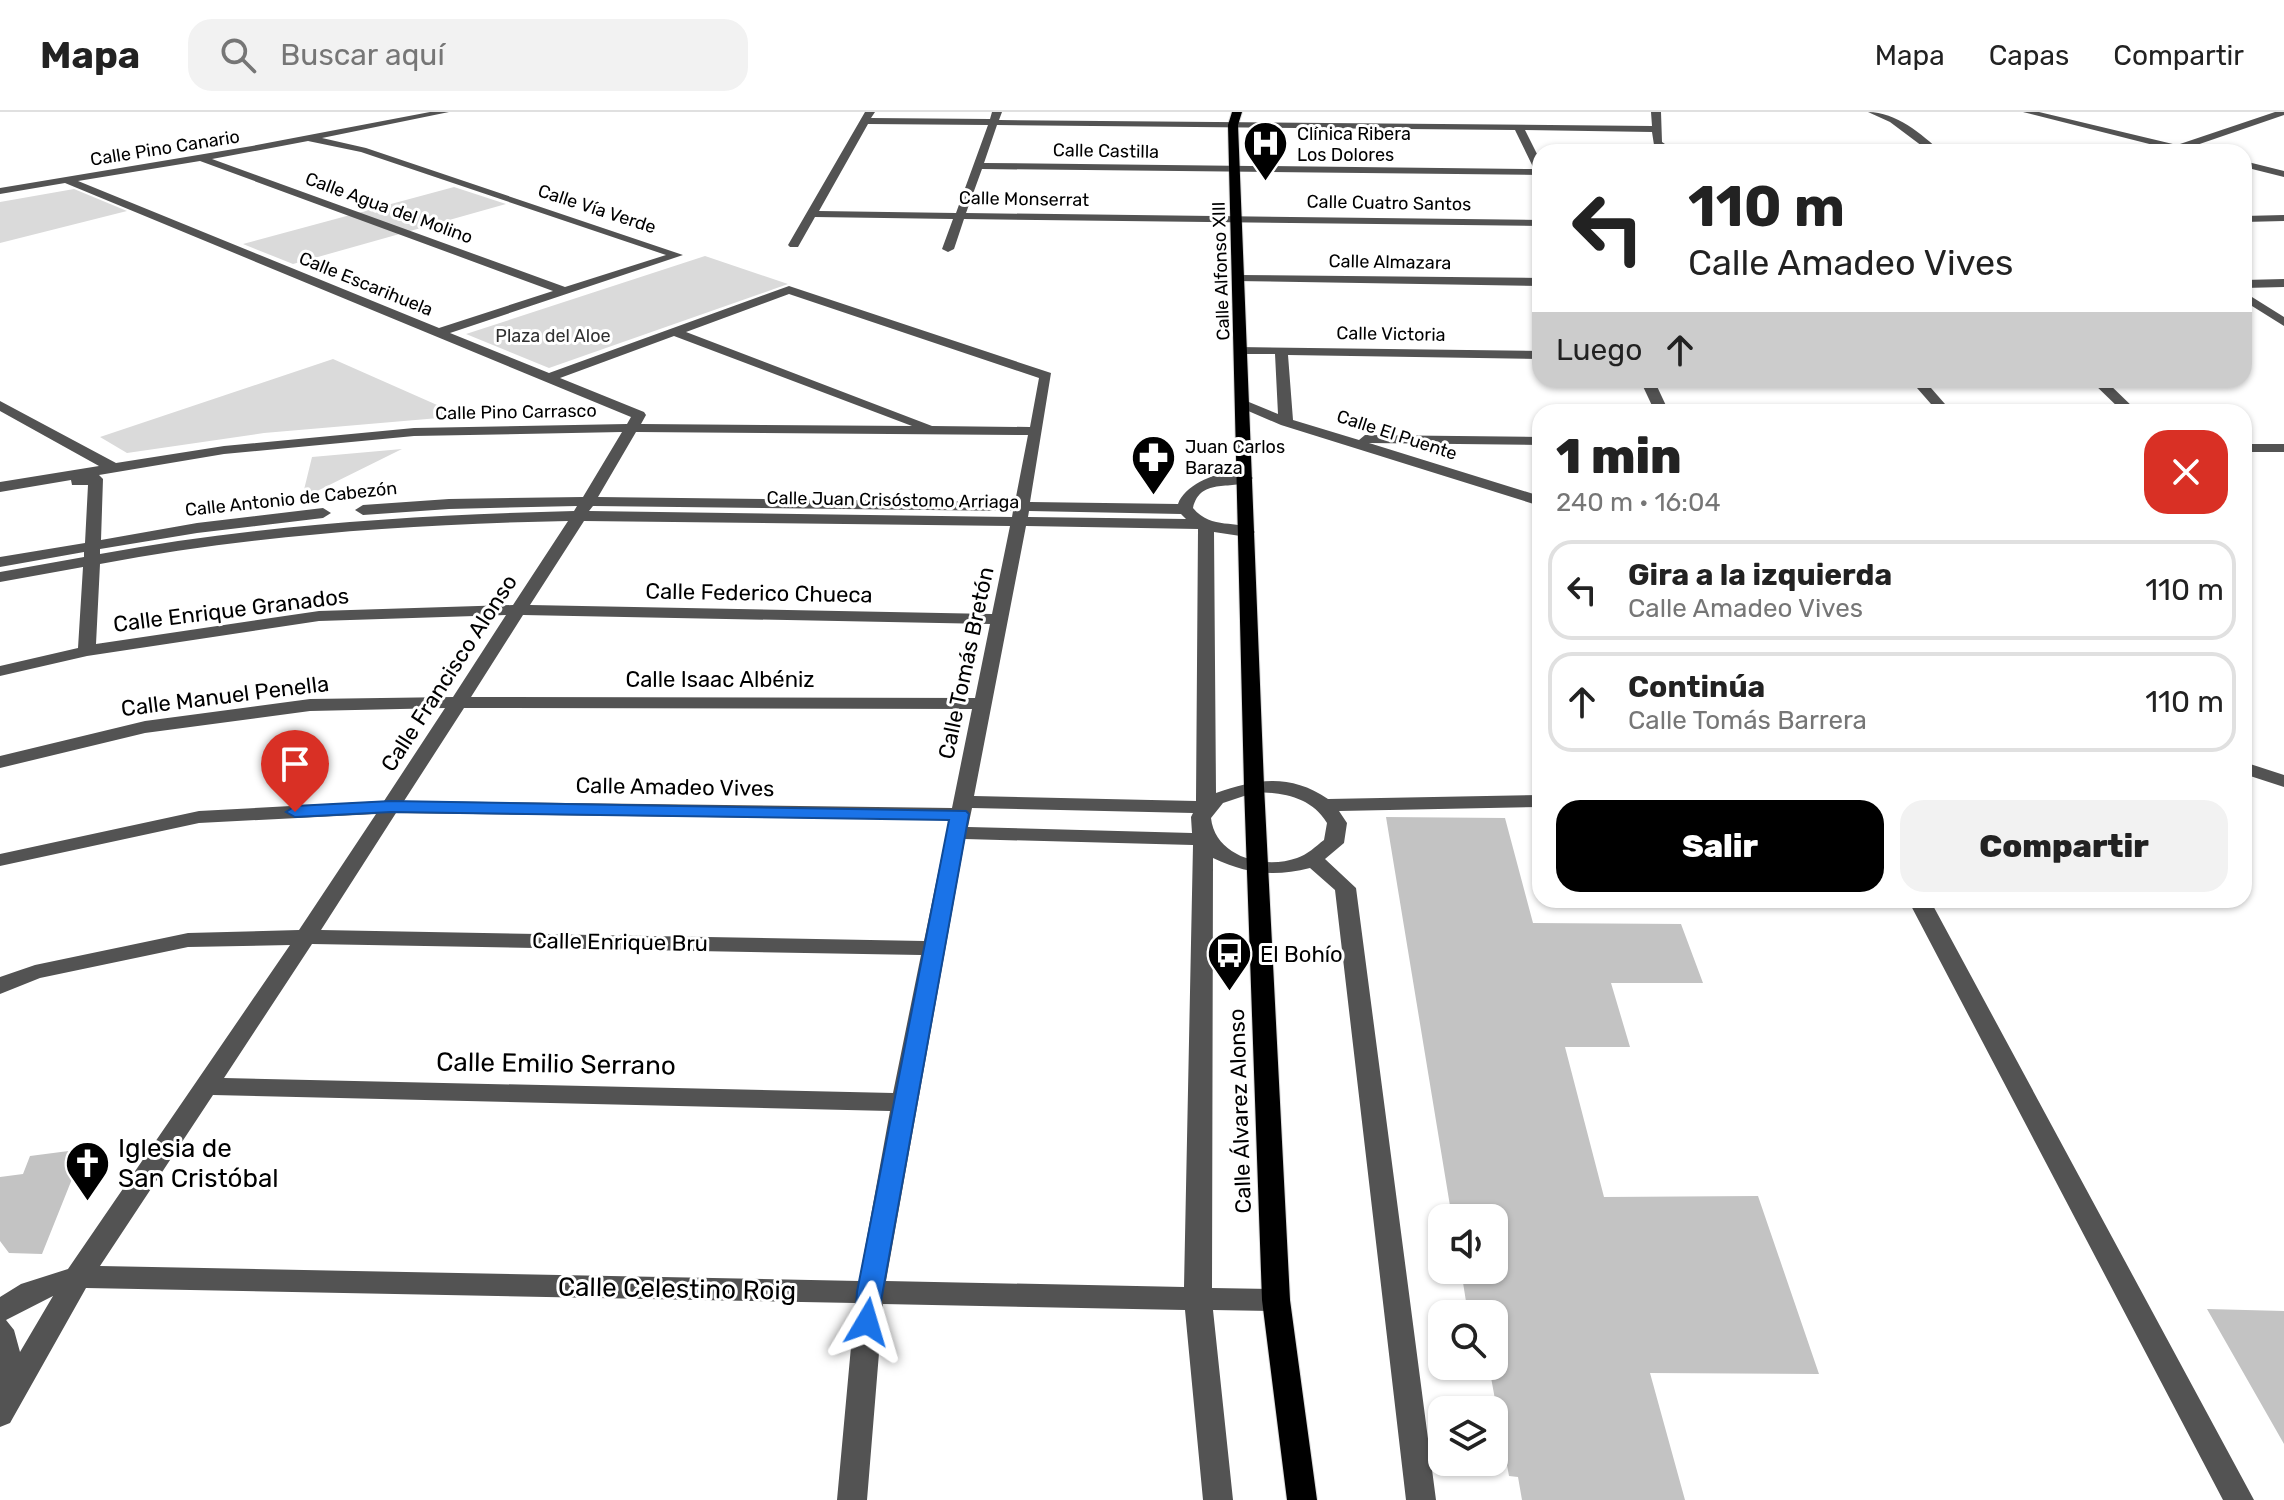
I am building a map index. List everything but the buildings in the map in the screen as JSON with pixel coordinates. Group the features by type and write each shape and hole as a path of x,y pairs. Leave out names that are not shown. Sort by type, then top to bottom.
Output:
{"main road":[{"name":"Calle Alfonso XIII","path":"1237,112 1233,125 1245,430"},
{"name":"Calle Álvarez Alonso","path":"1245,430 1254,786 1276,1300 1302,1500"}],"street":[{"name":"Calle Pino Canario","path":"0,191 311,139 444,112"},
{"path":"1545,112 1557,129"},
{"path":"1656,112 1659,144"},
{"path":"1873,112 1893,120 1925,144"},
{"path":"2028,112 2161,144"},
{"path":"2045,116 2059,112"},
{"path":"2258,112 2280,115"},
{"path":"2190,144 2280,115"},
{"path":"794,245 868,116 1233,125 1657,129"},
{"path":"948,249 995,118"},
{"path":"1519,128 1532,155"},
{"name":"Calle Vía Verde","path":"311,139 363,150 677,255 437,333"},
{"name":"Calle Agua del Molino","path":"201,158 564,291"},
{"name":"Calle Castilla","path":"978,166 1532,171"},
{"path":"2252,166 2284,174"},
{"name":"Calle Escarihuela","path":"66,180 639,415 632,428"},
{"name":"Calle Monserrat","path":"811,214 1237,219"},
{"path":"2252,219 2284,218"},
{"name":"Calle Cuatro Santos","path":"1237,219 1532,223"},
{"name":"Calle Almazara","path":"1239,279 1532,282"},
{"path":"2252,284 2284,283"},
{"name":"Calle Tomás Bretón","path":"674,332 789,290 1046,376 1021,515 980,704 870,1292 852,1500"},
{"path":"2252,301 2284,322"},
{"path":"548,378 674,332 939,431"},
{"name":"Calle Victoria","path":"1242,350 1532,355"},
{"path":"1281,350 1286,422"},
{"path":"1924,388 1938,404"},
{"path":"2106,388 2122,404"},
{"name":"Calle El Puente","path":"1244,404 1286,422 1532,498"},
{"path":"0,405 113,468"},
{"name":"Calle Pino Carrasco","path":"0,487 224,450 414,432 632,428 1036,431"},
{"name":"Calle Francisco Alonso","path":"0,1414 78,1277 391,807 584,509 632,428"},
{"path":"1345,439 1532,441"},
{"path":"2252,448 2284,448"},
{"path":"58,477 57,485 96,479 87,651"},
{"path":"1206,807 1206,524 1186,509 1187,498 1197,488 1215,481 1246,478"},
{"name":"Calle Juan Crisóstomo Arriaga","path":"584,509 1021,515 1206,524 1247,532"},
{"name":"Calle Antonio de Cabezón","path":"0,562 326,527 584,509"},
{"name":"Calle Juan Crisóstomo Arriaga","path":"1021,515 1186,509"},
{"name":"Calle Antonio de Cabezón","path":"0,577 93,552"},
{"name":"Calle Federico Chueca","path":"518,610 999,619"},
{"name":"Calle Enrique Granados","path":"0,671 87,651 319,616 518,610"},
{"name":"Calle Isaac Albéniz","path":"459,702 980,704"},
{"name":"Calle Manuel Penella","path":"0,762 145,727 310,705 459,702"},
{"path":"2252,771 2284,781"},
{"path":"959,816 1206,807 1232,791 1254,786 1292,789 1325,805 1532,801"},
{"path":"959,816 1203,839 1224,858 1258,868 1283,868 1323,855 1338,833 1337,823 1325,805"},
{"name":"Calle Amadeo Vives","path":"0,860 199,817 391,807 959,816"},
{"name":"Calle Álvarez Alonso","path":"1206,807 1199,828 1203,839 1198,1299 1218,1500"},
{"path":"1313,860 1345,888 1421,1500"},
{"path":"1923,908 2239,1500"},
{"name":"Calle Enrique Bru","path":"0,986 35,972 188,940 306,937 935,948"},
{"name":"Calle Emilio Serrano","path":"205,1086 906,1102"},
{"name":"Calle Celestino Roig","path":"0,1311 31,1292 78,1277 1276,1300"},
{"path":"0,1330 16,1386"}],"green space":[{"path":"454,187 506,204 293,264 243,244"},
{"path":"74,189 127,211 0,243 0,202"},
{"name":"Plaza del Aloe","path":"705,256 788,284 549,368 466,334"},
{"path":"333,359 462,416 264,433 127,453 100,437"},
{"path":"402,449 303,498 302,498 312,457"}],"place":[{"name":"Clínica Ribera Los Dolores","path":"1266,183"},
{"name":"Juan Carlos Baraza","path":"1154,496"},
{"name":"El Bohío","path":"1229,993"},
{"name":"Iglesia de San Cristóbal","path":"87,1202"}],"route":[{"path":"295,812 391,807 960,814 870,1292 867,1322"}]}
